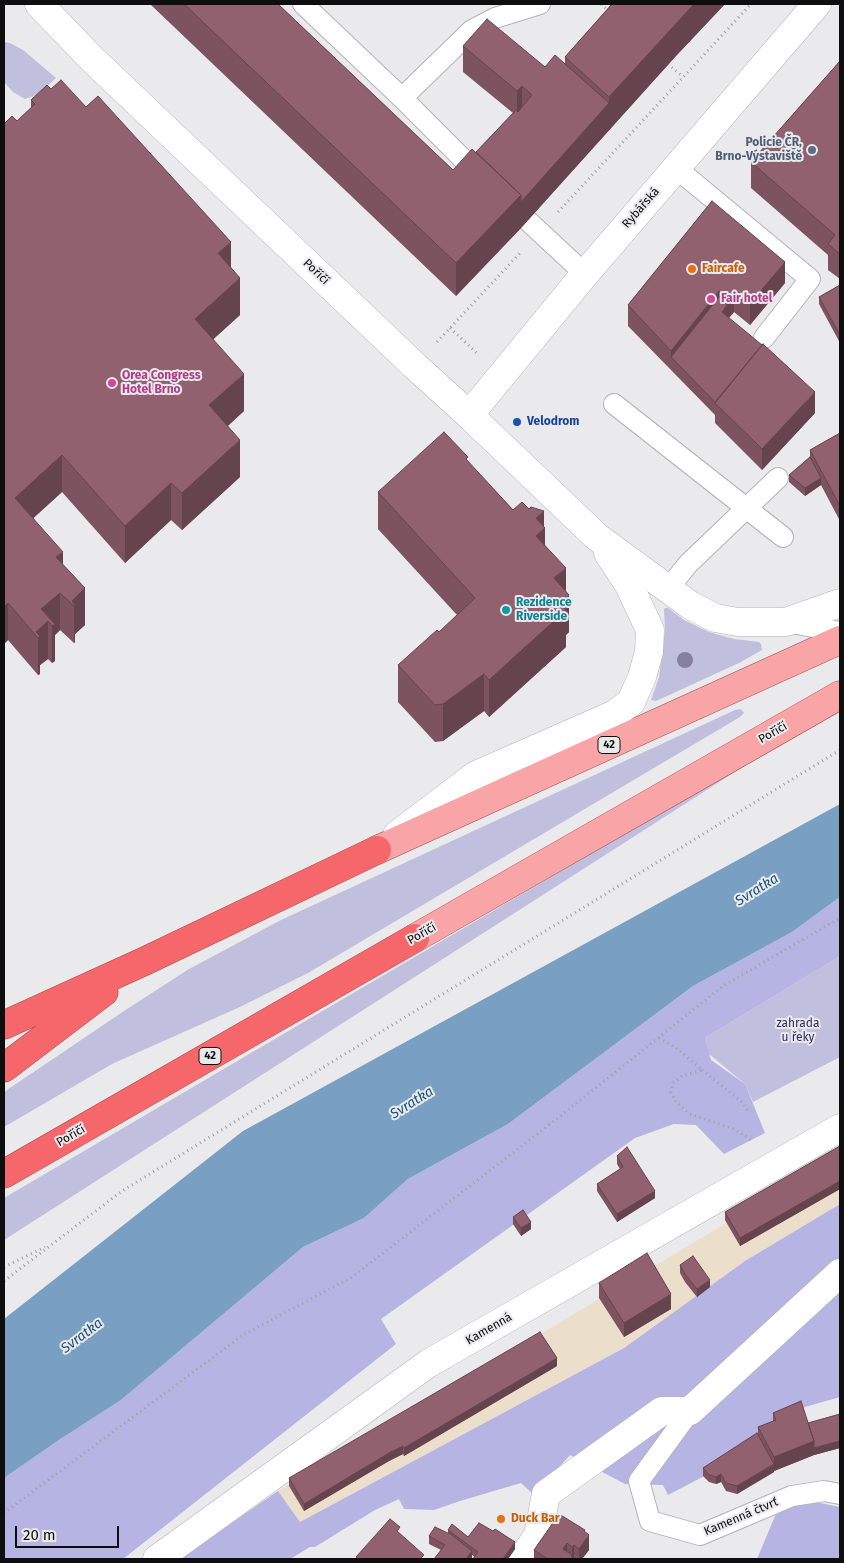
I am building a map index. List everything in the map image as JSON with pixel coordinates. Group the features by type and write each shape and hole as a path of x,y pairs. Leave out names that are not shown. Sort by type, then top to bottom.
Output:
{"highway":[{"name":"Poříčí","path":"4,1025 145,961 377,850"},
{"name":"Poříčí","path":"4,1174 416,938"},
{"name":"42","path":"4,1068 145,961"}],"main road":[{"name":"Poříčí","path":"377,850 840,640"},
{"name":"Poříčí","path":"416,938 840,695"}],"street":[{"name":"Poříčí","path":"39,4 92,59 597,537 690,605 715,618 738,622 786,622 840,603"},
{"name":"Rybářská","path":"469,415 585,274 817,4"},
{"name":"Poříčí","path":"377,850 476,775 615,714 631,702 642,677 649,652 650,630 630,585 597,537"},
{"name":"Kamenná","path":"157,1559 429,1363 840,1128"},
{"name":"Kamenná čtvrť","path":"690,1411 840,1273"},
{"path":"521,1559 538,1536 546,1494 662,1411 690,1411"}],"lane":[{"path":"304,4 479,175"},
{"path":"402,98 472,30 495,18 540,4"},
{"path":"676,168 810,279 764,338"},
{"path":"534,226 585,274"},
{"path":"614,404 783,537"},
{"path":"668,589 688,564 778,478"},
{"path":"786,622 840,632"},
{"name":"Kamenná čtvrť","path":"690,1411 639,1481 650,1521 700,1535 792,1496 824,1491 840,1494"}],"path":[{"path":"601,4 616,17"},
{"path":"415,366 534,226 683,77 751,4"},
{"path":"668,64 683,77"},
{"path":"4,1281 122,1191 840,750"},
{"path":"4,1514 243,1334 352,1277 563,1114 723,986 840,918"},
{"path":"659,1038 683,1053 742,1102 749,1113"},
{"path":"702,1070 682,1076 673,1083 671,1092 676,1102 690,1114 734,1129 754,1141 771,1168"},
{"path":"4,1267 52,1244"}],"shaded area":[{"path":"840,897 840,956 705,1038 711,1060 745,1084 765,1133 724,1154 696,1125 674,1124 635,1138 381,1319 396,1344 123,1559 4,1559 4,1478 121,1400 303,1247 364,1218 408,1179 508,1124 693,986 792,932"},
{"path":"840,1155 840,1204 745,1261 624,1348 300,1522 278,1491"},
{"path":"840,1204 840,1397 805,1407 714,1471 668,1495 663,1485 625,1484 570,1455 534,1495 521,1483 434,1510 404,1509 399,1499 375,1510 315,1547 310,1547 290,1559 179,1559 278,1491 300,1522 624,1348 745,1261"},
{"path":"815,1502 840,1507 840,1559 757,1559 775,1516 780,1510 796,1503"}],"green space":[{"path":"4,42 23,50 56,78 39,94 25,99 13,92 4,82"},
{"path":"665,608 709,632 734,639 759,642 762,650 739,663 656,701 651,700 659,677 665,630"},
{"path":"741,709 744,713 740,717 308,973 242,1006 112,1064 4,1127 4,1092 189,969 281,920 735,710"},
{"path":"791,736 4,1240 4,1198"},
{"name":"zahrada u řeky","path":"840,956 840,1057 753,1102 745,1084 709,1054 705,1038"}],"water":[{"name":"Svratka","path":"840,804 840,897 792,932 693,986 508,1124 408,1179 364,1218 303,1247 121,1400 4,1478 4,1319 243,1131"}],"building":[{"path":"184,4 278,4 453,170 472,149 521,195 456,263"},
{"path":"612,4 694,4 609,97 565,57"},
{"path":"487,19 545,67 555,55 609,103 521,202 521,195 476,152 516,110 518,112 532,95 522,86 517,91 463,46"},
{"name":"Policie ČR, Brno-Výstaviště","path":"840,61 840,254 828,244 835,235 751,162"},
{"name":"Orea Congress Hotel Brno","path":"61,80 86,107 98,96 231,242 218,253 240,278 195,319 244,374 209,405 240,440 182,493 171,483 125,526 62,455 15,498 63,552 56,557 85,588 72,601 74,606 60,593 41,609 55,624 52,626 48,621 36,632 40,636 38,638 8,603 4,607 4,124 12,116 17,121 35,104 31,100 47,85 51,89"},
{"name":"Fair hotel","path":"712,201 785,262 750,304 734,291 727,299 719,291 671,351 628,305"},
{"path":"840,285 840,335 819,297"},
{"path":"719,297 727,305 722,312 762,345 715,402 671,357"},
{"path":"763,344 815,392 762,449 715,403"},
{"name":"Rezidence Riverside","path":"444,432 513,510 522,502 529,509 531,507 544,511 536,518 545,528 536,536 566,568 554,578 569,595 561,602 566,610 489,680 484,674 443,704 435,705 398,665 437,630 439,632 475,598 378,492"},
{"path":"840,433 840,506 810,450"},
{"path":"810,457 821,478 805,488 789,475"},
{"path":"840,1146 840,1181 740,1238 725,1212"},
{"path":"627,1147 655,1191 617,1214 597,1184 623,1167 617,1156"},
{"path":"523,1210 531,1222 521,1228 513,1217"},
{"path":"647,1253 671,1294 624,1323 599,1283"},
{"path":"693,1256 710,1280 697,1289 680,1265"},
{"path":"540,1332 557,1358 404,1448 403,1446 389,1453 304,1504 289,1478"},
{"path":"801,1401 814,1441 774,1457 758,1427 776,1420 773,1413"},
{"path":"840,1414 840,1441 814,1448 814,1441 808,1423"},
{"path":"757,1433 774,1464 737,1486 726,1483 721,1474 716,1477 709,1475 703,1468"},
{"path":"559,1514 585,1530 589,1535 579,1549 567,1543 563,1549 571,1554 571,1559 548,1559 534,1550"},
{"path":"390,1519 400,1527 397,1531 424,1555 420,1559 359,1559 356,1557"},
{"path":"479,1523 493,1531 495,1529 515,1542 503,1559 473,1559 478,1552 448,1530 452,1524 468,1537"},
{"path":"435,1527 452,1535 472,1551 466,1559 434,1559 445,1545 429,1536"}],"place":[{"name":"Policie ČR, Brno-Výstaviště","path":"812,150"},
{"name":"Faircafe","path":"692,269"},
{"name":"Fair hotel","path":"711,299"},
{"name":"Orea Congress Hotel Brno","path":"112,383"},
{"name":"Velodrom","path":"517,422"},
{"name":"Rezidence Riverside","path":"506,610"},
{"name":"Duck Bar","path":"501,1519"}]}
